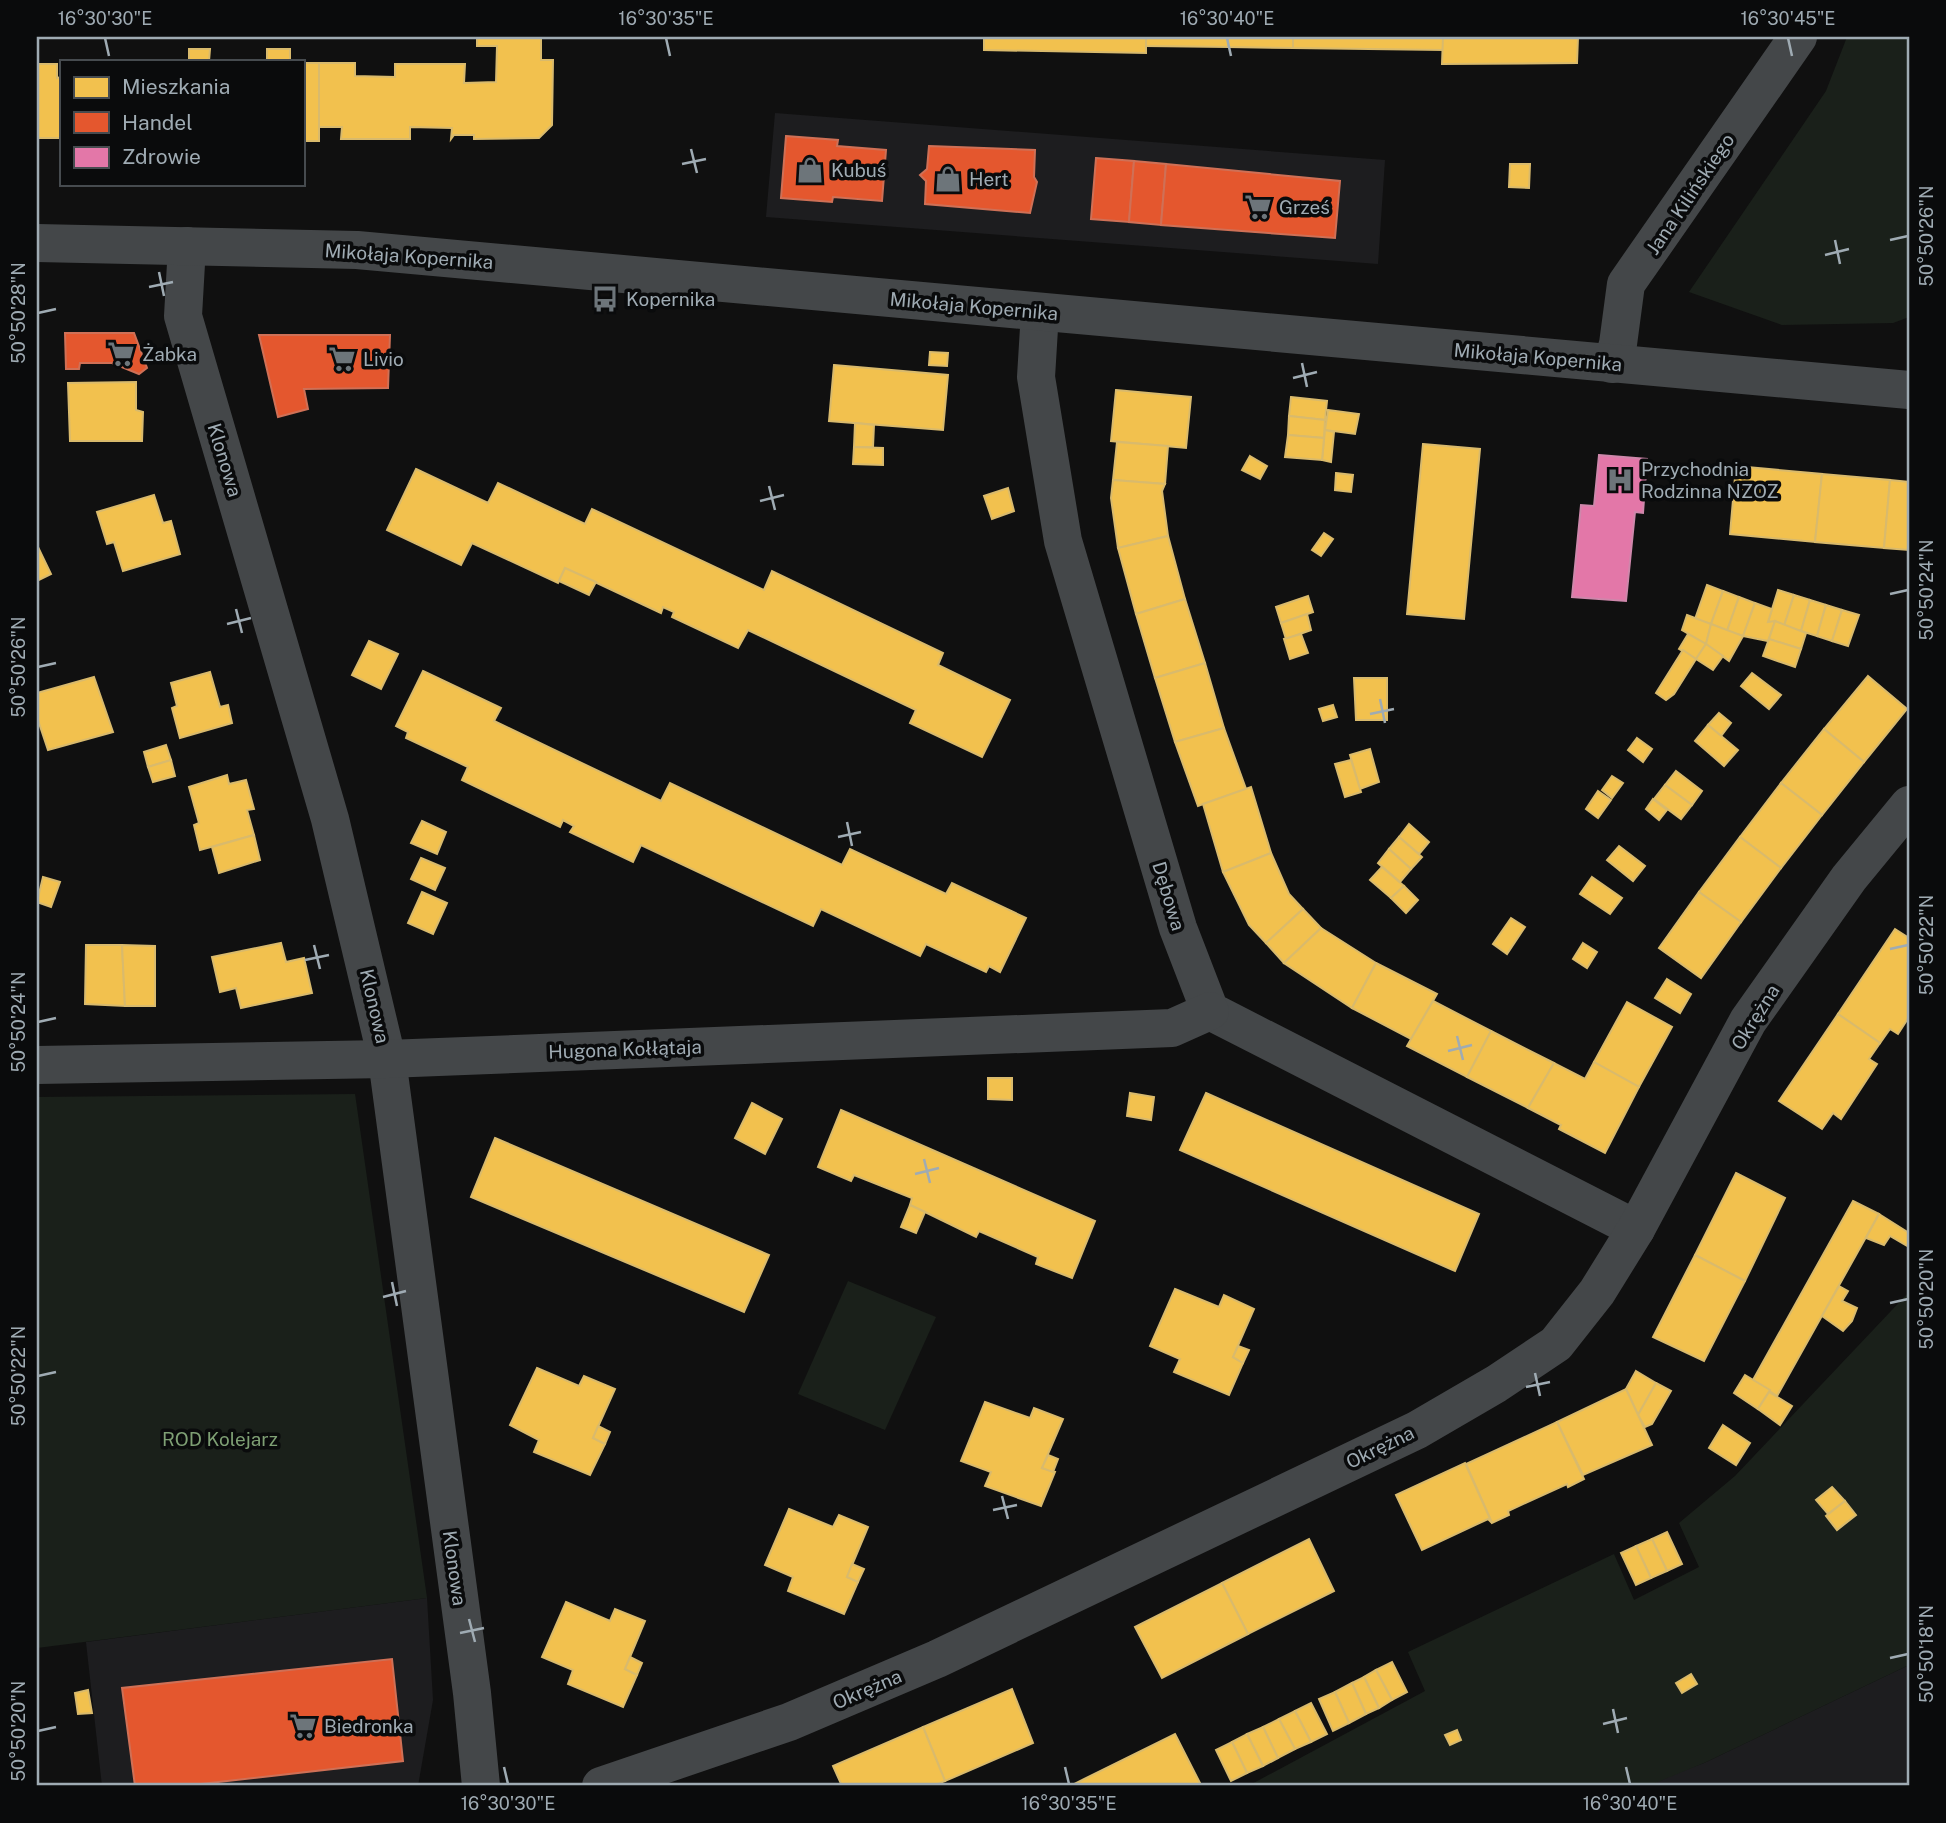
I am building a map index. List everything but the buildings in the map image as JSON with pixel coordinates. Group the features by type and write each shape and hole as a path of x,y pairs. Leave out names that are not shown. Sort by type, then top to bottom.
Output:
{"street":[{"name":"Jana Kilińskiego","path":"1612,363 1618,344 1626,284 1798,37"},
{"name":"Mikołaja Kopernika","path":"37,243 357,250 1909,390"},
{"name":"Klonowa","path":"187,246 183,316 330,819 387,1059 472,1693 481,1786"},
{"name":"Dębowa","path":"1040,312 1036,377 1063,541 1178,928 1210,1012"},
{"name":"Okrężna","path":"601,1786 789,1722 937,1659 1417,1430 1496,1384 1556,1344 1597,1292 1636,1229 1748,1021 1849,878 1909,805"},
{"name":"Hugona Kołłątaja","path":"37,1065 387,1059 1172,1028 1210,1012"},
{"path":"1210,1012 1636,1229"}],"shaded area":[{"path":"775,113 1385,160 1378,264 766,217"},
{"path":"427,1598 433,1700 418,1786 102,1786 86,1642"},
{"path":"1909,1665 1909,1786 1642,1786 1704,1763"}],"green space":[{"path":"1847,37 1909,37 1909,317 1893,323 1782,325 1689,292 1826,91"},
{"name":"ROD Kolejarz","path":"355,1094 427,1598 37,1648 37,1097"},
{"path":"848,1281 936,1317 885,1430 798,1394"},
{"path":"1909,1292 1909,1665 1704,1763 1648,1786 1248,1786 1425,1691 1408,1652 1614,1554 1634,1600 1699,1567 1679,1523 1735,1476"}],"place":[{"name":"Kubuś","path":"810,170"},
{"name":"Hert","path":"948,179"},
{"name":"Grześ","path":"1258,207"},
{"name":"Kopernika","path":"605,299"},
{"name":"Żabka","path":"121,354"},
{"name":"Livio","path":"342,359"},
{"name":"Przychodnia Rodzinna NZOZ","path":"1620,480"},
{"name":"Biedronka","path":"303,1726"}]}
